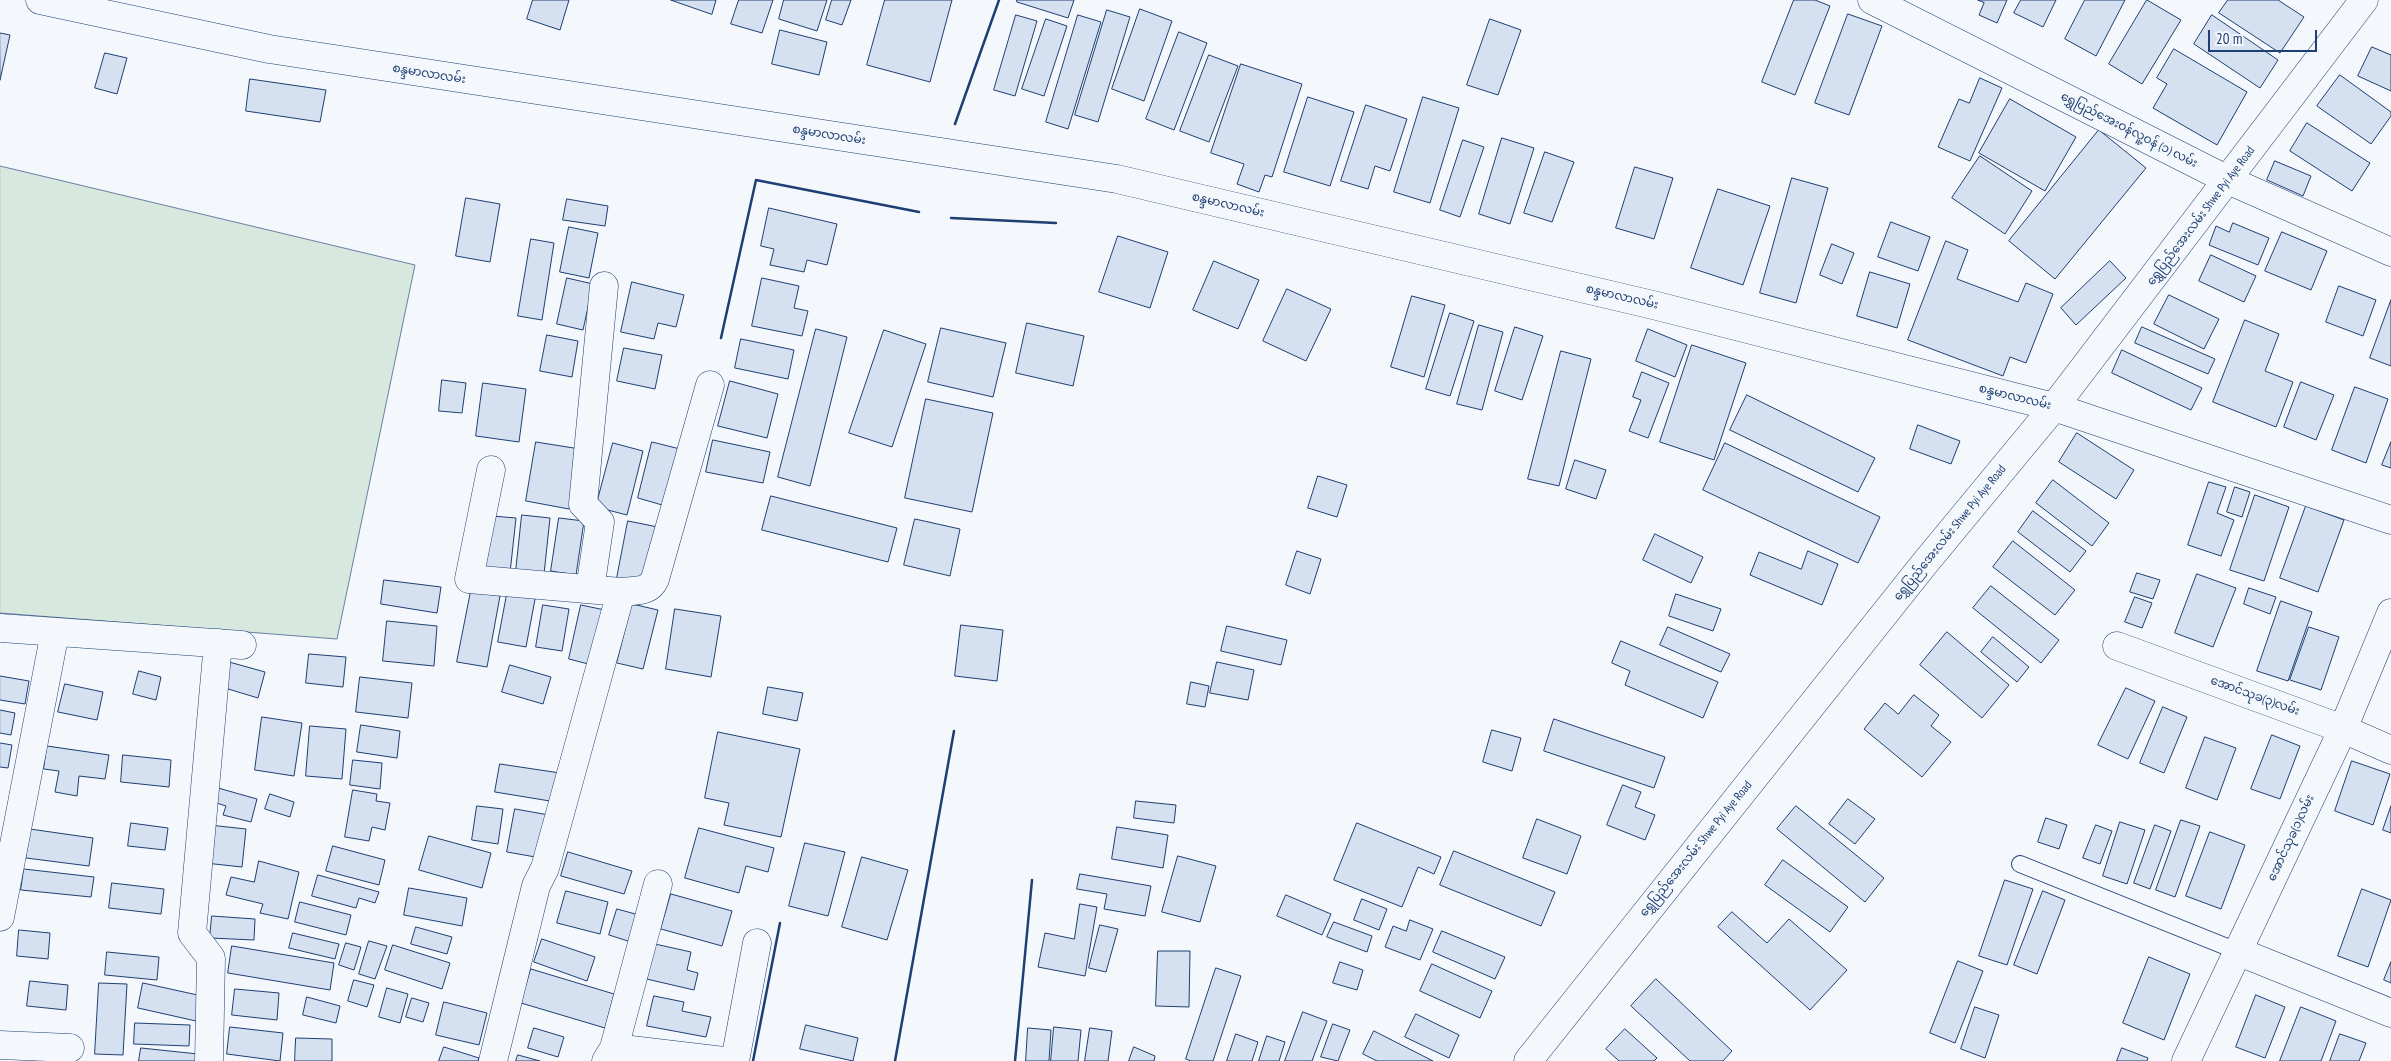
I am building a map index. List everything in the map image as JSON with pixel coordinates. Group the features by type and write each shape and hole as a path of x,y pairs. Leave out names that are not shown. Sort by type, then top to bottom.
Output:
{"street":[{"name":"စန္ဒမာလာလမ်း","path":"40,0 269,49 1117,179 1653,304 2054,407 2391,520"},
{"name":"ရွှေပြည်အေးဝန်လူ့ဝန် (၁) လမ်း","path":"1872,0 2228,180 2391,252"},
{"name":"ရွှေပြည်အေးလမ်း Shwe Pyi Aye Road","path":"1528,1061 1912,578 2054,407 2364,0"},
{"path":"590,589 600,522 583,504 604,286"},
{"path":"491,470 468,579 621,592 646,589 656,579 710,384"},
{"path":"493,1061 536,886 544,868 621,592"},
{"name":"အောင်သုခ(၁)လမ်း","path":"2186,1061 2343,729 2391,614"},
{"path":"0,628 230,644 192,933 211,958 209,1061"},
{"path":"0,917 56,632"},
{"name":"အောင်သုခ(၃)လမ်း","path":"2117,646 2343,729 2391,750"},
{"path":"658,884 610,1054 724,1061"},
{"path":"735,1061 757,943"},
{"path":"2237,951 2391,1013"},
{"path":"0,1045 70,1048"}],"lane":[{"path":"2020,864 2237,951"}],"shaded area":[{"path":"0,166 415,265 337,639 0,613"}],"building":[{"path":"533,0 569,0 560,30 527,19"},
{"path":"671,0 716,0 712,14"},
{"path":"739,0 773,0 762,33 731,24"},
{"path":"784,0 827,0 817,31 779,19"},
{"path":"832,0 851,0 842,25 826,20"},
{"path":"885,0 952,0 930,82 867,65"},
{"path":"1017,0 1074,0 1068,18 1017,2"},
{"path":"1794,0 1815,0 1830,6 1795,95 1762,82"},
{"path":"1978,0 2007,0 1997,23 1979,15 1984,3"},
{"path":"2021,0 2056,0 2043,27 2014,13"},
{"path":"2085,0 2125,0 2096,56 2065,39"},
{"path":"2147,0 2181,20 2142,84 2109,64"},
{"path":"2228,0 2278,0 2304,17 2280,53 2219,13"},
{"path":"1140,9 1172,21 1144,101 1112,89"},
{"path":"1107,10 1130,17 1098,122 1075,115"},
{"path":"1848,14 1882,26 1849,115 1815,103"},
{"path":"1016,15 1037,21 1015,96 994,90"},
{"path":"1078,15 1101,22 1068,129 1046,122"},
{"path":"2212,15 2278,60 2260,88 2194,44"},
{"path":"1046,19 1067,26 1044,96 1022,89"},
{"path":"1490,19 1521,30 1498,95 1467,85"},
{"path":"780,30 827,42 819,75 772,64"},
{"path":"1179,32 1207,43 1174,130 1146,119"},
{"path":"0,33 10,35 0,80"},
{"path":"2372,47 2391,55 2391,91 2358,76"},
{"path":"2174,49 2247,92 2217,145 2153,108 2167,84 2157,78"},
{"path":"105,53 127,58 117,94 95,88"},
{"path":"1209,55 1238,66 1209,142 1180,131"},
{"path":"1241,64 1302,84 1272,177 1265,175 1259,192 1237,184 1244,164 1211,153"},
{"path":"2340,75 2391,112 2391,116 2371,144 2317,106"},
{"path":"1980,78 2002,88 1970,161 1938,147 1959,99 1969,103"},
{"path":"250,79 326,90 320,122 246,111"},
{"path":"1308,97 1354,112 1330,186 1284,172"},
{"path":"1423,97 1459,108 1430,203 1394,192"},
{"path":"2010,99 2076,137 2045,191 1979,153"},
{"path":"1366,105 1407,119 1390,171 1375,166 1368,189 1341,181"},
{"path":"2307,123 2370,163 2352,191 2290,151"},
{"path":"2099,130 2146,168 2055,279 2009,241"},
{"path":"1502,138 1534,148 1510,224 1479,214"},
{"path":"1463,140 1484,147 1460,217 1440,210"},
{"path":"1545,152 1574,162 1552,222 1524,213"},
{"path":"1980,156 2032,191 2005,234 1952,198"},
{"path":"2275,161 2311,176 2303,196 2267,180"},
{"path":"1635,167 1673,178 1654,239 1616,228"},
{"path":"1792,178 1828,188 1796,303 1760,293"},
{"path":"1718,189 1770,206 1743,285 1691,268"},
{"path":"466,198 500,204 490,262 456,256"},
{"path":"567,199 608,206 605,226 563,220"},
{"path":"769,208 837,224 827,265 807,260 804,272 770,265 774,249 761,246"},
{"path":"1891,222 1930,237 1918,271 1878,257"},
{"path":"2233,223 2269,238 2258,265 2209,245 2216,226 2229,232"},
{"path":"569,227 598,233 589,278 560,272"},
{"path":"2282,232 2327,251 2311,290 2265,271"},
{"path":"1118,236 1168,252 1150,308 1099,292"},
{"path":"531,239 554,243 542,320 518,316"},
{"path":"1946,241 1968,250 1957,279 2018,302 2026,283 2053,294 2026,363 2010,357 2003,376 1908,340"},
{"path":"1832,244 1854,253 1842,284 1820,275"},
{"path":"2211,255 2256,276 2244,302 2199,281"},
{"path":"1214,261 1259,280 1238,329 1193,310"},
{"path":"2110,261 2126,278 2076,325 2061,308"},
{"path":"1870,272 1910,284 1897,328 1857,316"},
{"path":"567,278 593,284 583,330 557,324"},
{"path":"762,278 799,286 794,308 808,311 802,336 752,326"},
{"path":"632,282 684,295 676,327 658,323 654,339 621,332"},
{"path":"2339,286 2376,300 2363,336 2326,322"},
{"path":"1287,289 1331,309 1306,361 1263,341"},
{"path":"2169,295 2219,319 2204,349 2154,324"},
{"path":"1412,296 1445,305 1424,377 1391,367"},
{"path":"2391,300 2391,366 2370,358"},
{"path":"1450,313 1474,321 1450,396 1426,389"},
{"path":"2245,320 2279,334 2265,371 2293,382 2276,427 2213,402"},
{"path":"1027,323 1084,336 1073,386 1016,373"},
{"path":"1479,325 1503,332 1482,410 1457,404"},
{"path":"1515,327 1543,336 1522,400 1495,391"},
{"path":"2142,327 2215,359 2208,374 2135,343"},
{"path":"941,328 1006,343 993,397 928,382"},
{"path":"816,329 847,337 810,486 778,477"},
{"path":"1648,329 1687,345 1675,377 1636,361"},
{"path":"884,330 926,344 892,447 849,433"},
{"path":"547,335 578,341 572,377 540,371"},
{"path":"741,339 794,350 788,379 735,368"},
{"path":"1692,345 1746,363 1714,460 1660,442"},
{"path":"624,348 662,355 655,389 617,381"},
{"path":"2122,350 2202,388 2191,410 2112,373"},
{"path":"1561,351 1591,359 1559,486 1528,479"},
{"path":"1642,372 1669,383 1648,438 1629,431 1641,400 1633,397"},
{"path":"442,380 466,383 462,413 439,411"},
{"path":"730,381 778,394 767,438 718,426"},
{"path":"2301,382 2334,395 2316,440 2284,427"},
{"path":"483,383 526,389 519,442 476,436"},
{"path":"2355,387 2388,399 2366,463 2332,450"},
{"path":"1747,395 1875,458 1858,492 1730,430"},
{"path":"926,399 993,413 972,512 905,498"},
{"path":"1918,425 1960,441 1951,464 1910,449"},
{"path":"2077,433 2134,470 2116,499 2059,462"},
{"path":"713,440 770,452 763,483 706,472"},
{"path":"536,442 580,449 569,509 526,501"},
{"path":"652,442 684,450 669,507 638,498"},
{"path":"2391,442 2391,468 2382,465"},
{"path":"613,443 643,451 627,515 596,507"},
{"path":"1725,443 1880,517 1858,563 1703,490"},
{"path":"1575,460 1606,470 1596,499 1566,489"},
{"path":"1318,476 1347,485 1337,517 1308,508"},
{"path":"2053,480 2109,523 2092,546 2036,503"},
{"path":"2209,482 2226,487 2217,513 2234,520 2221,556 2188,545"},
{"path":"2235,487 2250,492 2242,517 2227,512"},
{"path":"2255,495 2289,507 2264,581 2230,570"},
{"path":"771,496 897,528 888,562 762,530"},
{"path":"2306,506 2344,520 2318,592 2280,578"},
{"path":"2033,511 2086,551 2070,572 2018,532"},
{"path":"522,515 550,518 544,574 516,571"},
{"path":"492,516 516,518 510,573 485,570"},
{"path":"559,518 584,521 576,575 551,571"},
{"path":"915,519 960,529 950,576 904,565"},
{"path":"628,521 658,527 647,585 617,578"},
{"path":"1655,534 1703,557 1691,583 1643,560"},
{"path":"2013,541 2075,590 2055,615 1993,567"},
{"path":"1297,551 1321,559 1310,594 1286,585"},
{"path":"1808,551 1838,564 1822,605 1750,575 1759,552 1801,569"},
{"path":"2137,573 2160,580 2153,599 2130,592"},
{"path":"2197,574 2236,588 2213,647 2175,633"},
{"path":"384,580 441,587 437,613 381,604"},
{"path":"1991,586 2059,640 2041,663 1973,608"},
{"path":"2249,588 2276,597 2270,614 2244,604"},
{"path":"508,589 536,594 526,647 498,642"},
{"path":"471,591 500,596 487,667 457,662"},
{"path":"1676,594 1721,609 1713,631 1669,616"},
{"path":"2135,597 2152,603 2142,628 2125,622"},
{"path":"2281,601 2312,612 2288,681 2257,671"},
{"path":"632,604 658,610 643,669 617,663"},
{"path":"543,605 569,609 562,651 536,647"},
{"path":"581,605 605,610 592,665 569,659"},
{"path":"675,609 721,616 711,677 666,669"},
{"path":"387,621 437,626 434,666 383,661"},
{"path":"961,625 1003,630 997,681 955,676"},
{"path":"1227,626 1287,640 1281,665 1221,651"},
{"path":"1668,627 1730,654 1721,672 1660,645"},
{"path":"2309,627 2339,637 2321,690 2290,680"},
{"path":"1947,632 2009,685 1982,718 1920,665"},
{"path":"1993,637 2029,667 2017,682 1981,652"},
{"path":"1621,641 1718,682 1703,718 1625,685 1630,671 1612,663"},
{"path":"309,654 346,657 343,687 306,683"},
{"path":"222,660 265,672 258,698 215,685"},
{"path":"1217,662 1254,670 1248,700 1210,693"},
{"path":"510,665 551,677 543,704 502,692"},
{"path":"139,671 161,677 156,700 133,694"},
{"path":"0,676 29,681 25,704 0,700"},
{"path":"360,677 412,683 408,718 356,712"},
{"path":"1191,682 1209,686 1205,707 1187,704"},
{"path":"65,684 103,692 97,720 58,712"},
{"path":"768,687 803,693 797,721 763,714"},
{"path":"2126,688 2155,701 2128,759 2098,745"},
{"path":"1914,695 1939,715 1931,726 1951,742 1922,777 1864,729 1885,703 1898,714"},
{"path":"2163,707 2187,717 2164,773 2140,763"},
{"path":"0,710 15,713 11,735 0,733"},
{"path":"262,717 302,723 294,776 255,770"},
{"path":"1554,719 1665,757 1654,788 1544,751"},
{"path":"361,725 400,731 397,758 357,752"},
{"path":"310,726 346,729 342,779 306,776"},
{"path":"1492,730 1521,738 1512,771 1483,762"},
{"path":"718,732 800,749 781,837 724,825 729,803 705,798"},
{"path":"2272,735 2300,746 2280,799 2251,789"},
{"path":"2205,737 2236,748 2217,800 2186,788"},
{"path":"0,743 12,745 8,768 0,767"},
{"path":"47,746 109,755 105,779 79,776 77,796 55,792 59,771 44,769"},
{"path":"123,755 171,760 169,787 121,782"},
{"path":"353,760 382,763 380,789 350,785"},
{"path":"2352,761 2390,774 2373,825 2335,811"},
{"path":"500,764 560,773 556,802 495,792"},
{"path":"1623,785 1641,792 1635,807 1655,815 1645,840 1607,825"},
{"path":"211,786 257,799 251,822 223,815 226,806 207,800"},
{"path":"353,790 377,794 376,801 390,803 385,830 372,827 369,841 345,837"},
{"path":"270,794 294,802 290,817 265,809"},
{"path":"1848,799 1875,819 1855,844 1829,824"},
{"path":"1136,801 1176,805 1174,823 1134,818"},
{"path":"477,806 503,809 498,844 472,840"},
{"path":"1796,806 1884,878 1865,902 1777,829"},
{"path":"2391,806 2391,833 2383,830"},
{"path":"515,809 549,815 541,858 507,852"},
{"path":"2046,818 2067,825 2059,849 2038,842"},
{"path":"1537,819 1581,836 1567,874 1523,858"},
{"path":"2181,820 2200,826 2175,897 2156,890"},
{"path":"2120,822 2145,830 2127,884 2103,876"},
{"path":"131,823 168,828 165,850 128,846"},
{"path":"1357,823 1441,857 1434,874 1418,867 1402,907 1334,880"},
{"path":"209,825 246,829 242,867 205,863"},
{"path":"2096,825 2112,831 2100,864 2083,858"},
{"path":"2155,825 2171,831 2150,889 2134,883"},
{"path":"1117,827 1168,835 1163,868 1112,859"},
{"path":"699,828 774,848 768,872 746,866 739,893 685,878"},
{"path":"30,829 93,838 89,866 26,858"},
{"path":"2210,832 2245,845 2221,909 2186,896"},
{"path":"429,836 491,853 482,888 419,870"},
{"path":"805,843 845,852 828,916 789,906"},
{"path":"333,846 385,860 379,885 326,871"},
{"path":"1454,851 1555,892 1541,926 1440,885"},
{"path":"568,852 632,871 624,894 561,876"},
{"path":"1178,856 1216,866 1200,922 1162,912"},
{"path":"862,857 908,870 887,940 842,927"},
{"path":"1783,860 1848,907 1830,932 1765,885"},
{"path":"259,861 299,872 288,919 260,913 263,904 226,895 231,877 254,882"},
{"path":"24,869 94,877 91,897 21,890"},
{"path":"1080,874 1151,886 1145,916 1104,909 1107,894 1077,889"},
{"path":"318,875 379,892 375,903 359,898 356,908 312,896"},
{"path":"2005,880 2033,889 2007,965 1979,956"},
{"path":"112,883 164,889 161,914 109,908"},
{"path":"409,888 467,898 462,926 404,915"},
{"path":"2362,889 2391,900 2368,967 2338,956"},
{"path":"566,891 608,902 600,934 557,923"},
{"path":"2043,891 2065,900 2037,974 2014,965"},
{"path":"671,894 732,911 722,946 661,929"},
{"path":"1286,895 1331,914 1322,935 1277,916"},
{"path":"1362,899 1387,909 1379,930 1354,920"},
{"path":"300,902 351,915 346,935 295,922"},
{"path":"1080,904 1097,907 1085,976 1038,967 1045,933 1074,939"},
{"path":"617,909 639,915 631,942 609,935"},
{"path":"1732,912 1767,943 1789,919 1847,970 1810,1010 1718,927"},
{"path":"212,916 255,919 254,940 210,938"},
{"path":"1410,920 1433,929 1420,960 1385,947 1393,926 1406,931"},
{"path":"1334,922 1372,936 1367,952 1327,937"},
{"path":"1100,925 1118,929 1106,972 1089,968"},
{"path":"416,927 452,937 447,954 411,944"},
{"path":"19,930 50,933 48,959 17,956"},
{"path":"1442,931 1505,957 1495,979 1433,952"},
{"path":"293,933 339,944 335,959 289,948"},
{"path":"542,939 595,957 587,981 534,962"},
{"path":"369,941 387,946 375,979 359,974"},
{"path":"646,942 691,952 687,970 698,973 694,990 638,977"},
{"path":"346,943 361,947 354,970 339,965"},
{"path":"393,945 450,963 442,989 385,970"},
{"path":"232,946 334,963 330,990 228,973"},
{"path":"1158,951 1190,951 1189,1007 1156,1006"},
{"path":"107,952 159,957 157,980 105,975"},
{"path":"2149,957 2190,974 2164,1040 2123,1023"},
{"path":"1958,961 1983,971 1955,1043 1930,1033"},
{"path":"1340,962 1363,970 1357,990 1333,983"},
{"path":"2391,962 2391,983 2384,980"},
{"path":"1432,964 1492,991 1480,1018 1420,991"},
{"path":"1216,968 1241,976 1213,1061 1191,1061 1186,1059"},
{"path":"531,969 614,994 605,1028 521,1003"},
{"path":"1656,979 1732,1051 1723,1061 1690,1061 1631,1006"},
{"path":"354,980 374,985 367,1007 348,1001"},
{"path":"30,981 68,985 66,1010 27,1006"},
{"path":"99,983 127,984 123,1055 95,1054"},
{"path":"143,983 202,996 196,1021 138,1008"},
{"path":"387,988 408,994 400,1023 379,1017"},
{"path":"235,989 279,993 277,1020 232,1015"},
{"path":"2256,995 2285,1007 2265,1058 2236,1047"},
{"path":"654,996 684,1002 682,1011 711,1017 706,1037 647,1026"},
{"path":"307,997 340,1006 336,1023 303,1015"},
{"path":"412,998 429,1003 423,1022 406,1017"},
{"path":"444,1002 487,1013 479,1045 436,1035"},
{"path":"1975,1007 1999,1015 1985,1058 1961,1049"},
{"path":"2301,1007 2336,1021 2321,1061 2280,1061"},
{"path":"1303,1012 1327,1021 1312,1061 1285,1061"},
{"path":"1416,1014 1459,1035 1449,1058 1405,1037"},
{"path":"135,1023 190,1025 189,1046 134,1044"},
{"path":"1333,1024 1350,1030 1338,1061 1321,1057"},
{"path":"806,1025 858,1038 853,1061 800,1049"},
{"path":"230,1027 283,1033 280,1061 227,1054"},
{"path":"1054,1027 1081,1030 1078,1061 1051,1061"},
{"path":"534,1028 564,1037 558,1057 528,1048"},
{"path":"1028,1028 1051,1030 1049,1061 1026,1061"},
{"path":"1090,1028 1112,1031 1108,1061 1085,1061"},
{"path":"1625,1029 1657,1058 1654,1061 1619,1061 1606,1049"},
{"path":"1374,1031 1433,1061 1377,1061 1363,1054"},
{"path":"1236,1034 1258,1042 1252,1061 1227,1061"},
{"path":"2340,1034 2366,1043 2359,1061 2330,1061"},
{"path":"1267,1036 1285,1042 1279,1061 1259,1061"},
{"path":"296,1038 332,1039 332,1061 295,1061"},
{"path":"444,1047 479,1058 478,1061 439,1061"},
{"path":"1134,1047 1155,1056 1154,1061 1129,1061"},
{"path":"141,1048 198,1054 197,1061 139,1061"},
{"path":"2122,1048 2148,1058 2147,1061 2117,1061"},
{"path":"518,1055 540,1061 516,1061"}],"wall":[{"path":"955,124 999,0"},
{"path":"721,338 756,180 919,212"},
{"path":"951,218 1056,223"},
{"path":"895,1061 954,731"},
{"path":"1015,1061 1032,880"},
{"path":"753,1061 780,923"}]}
